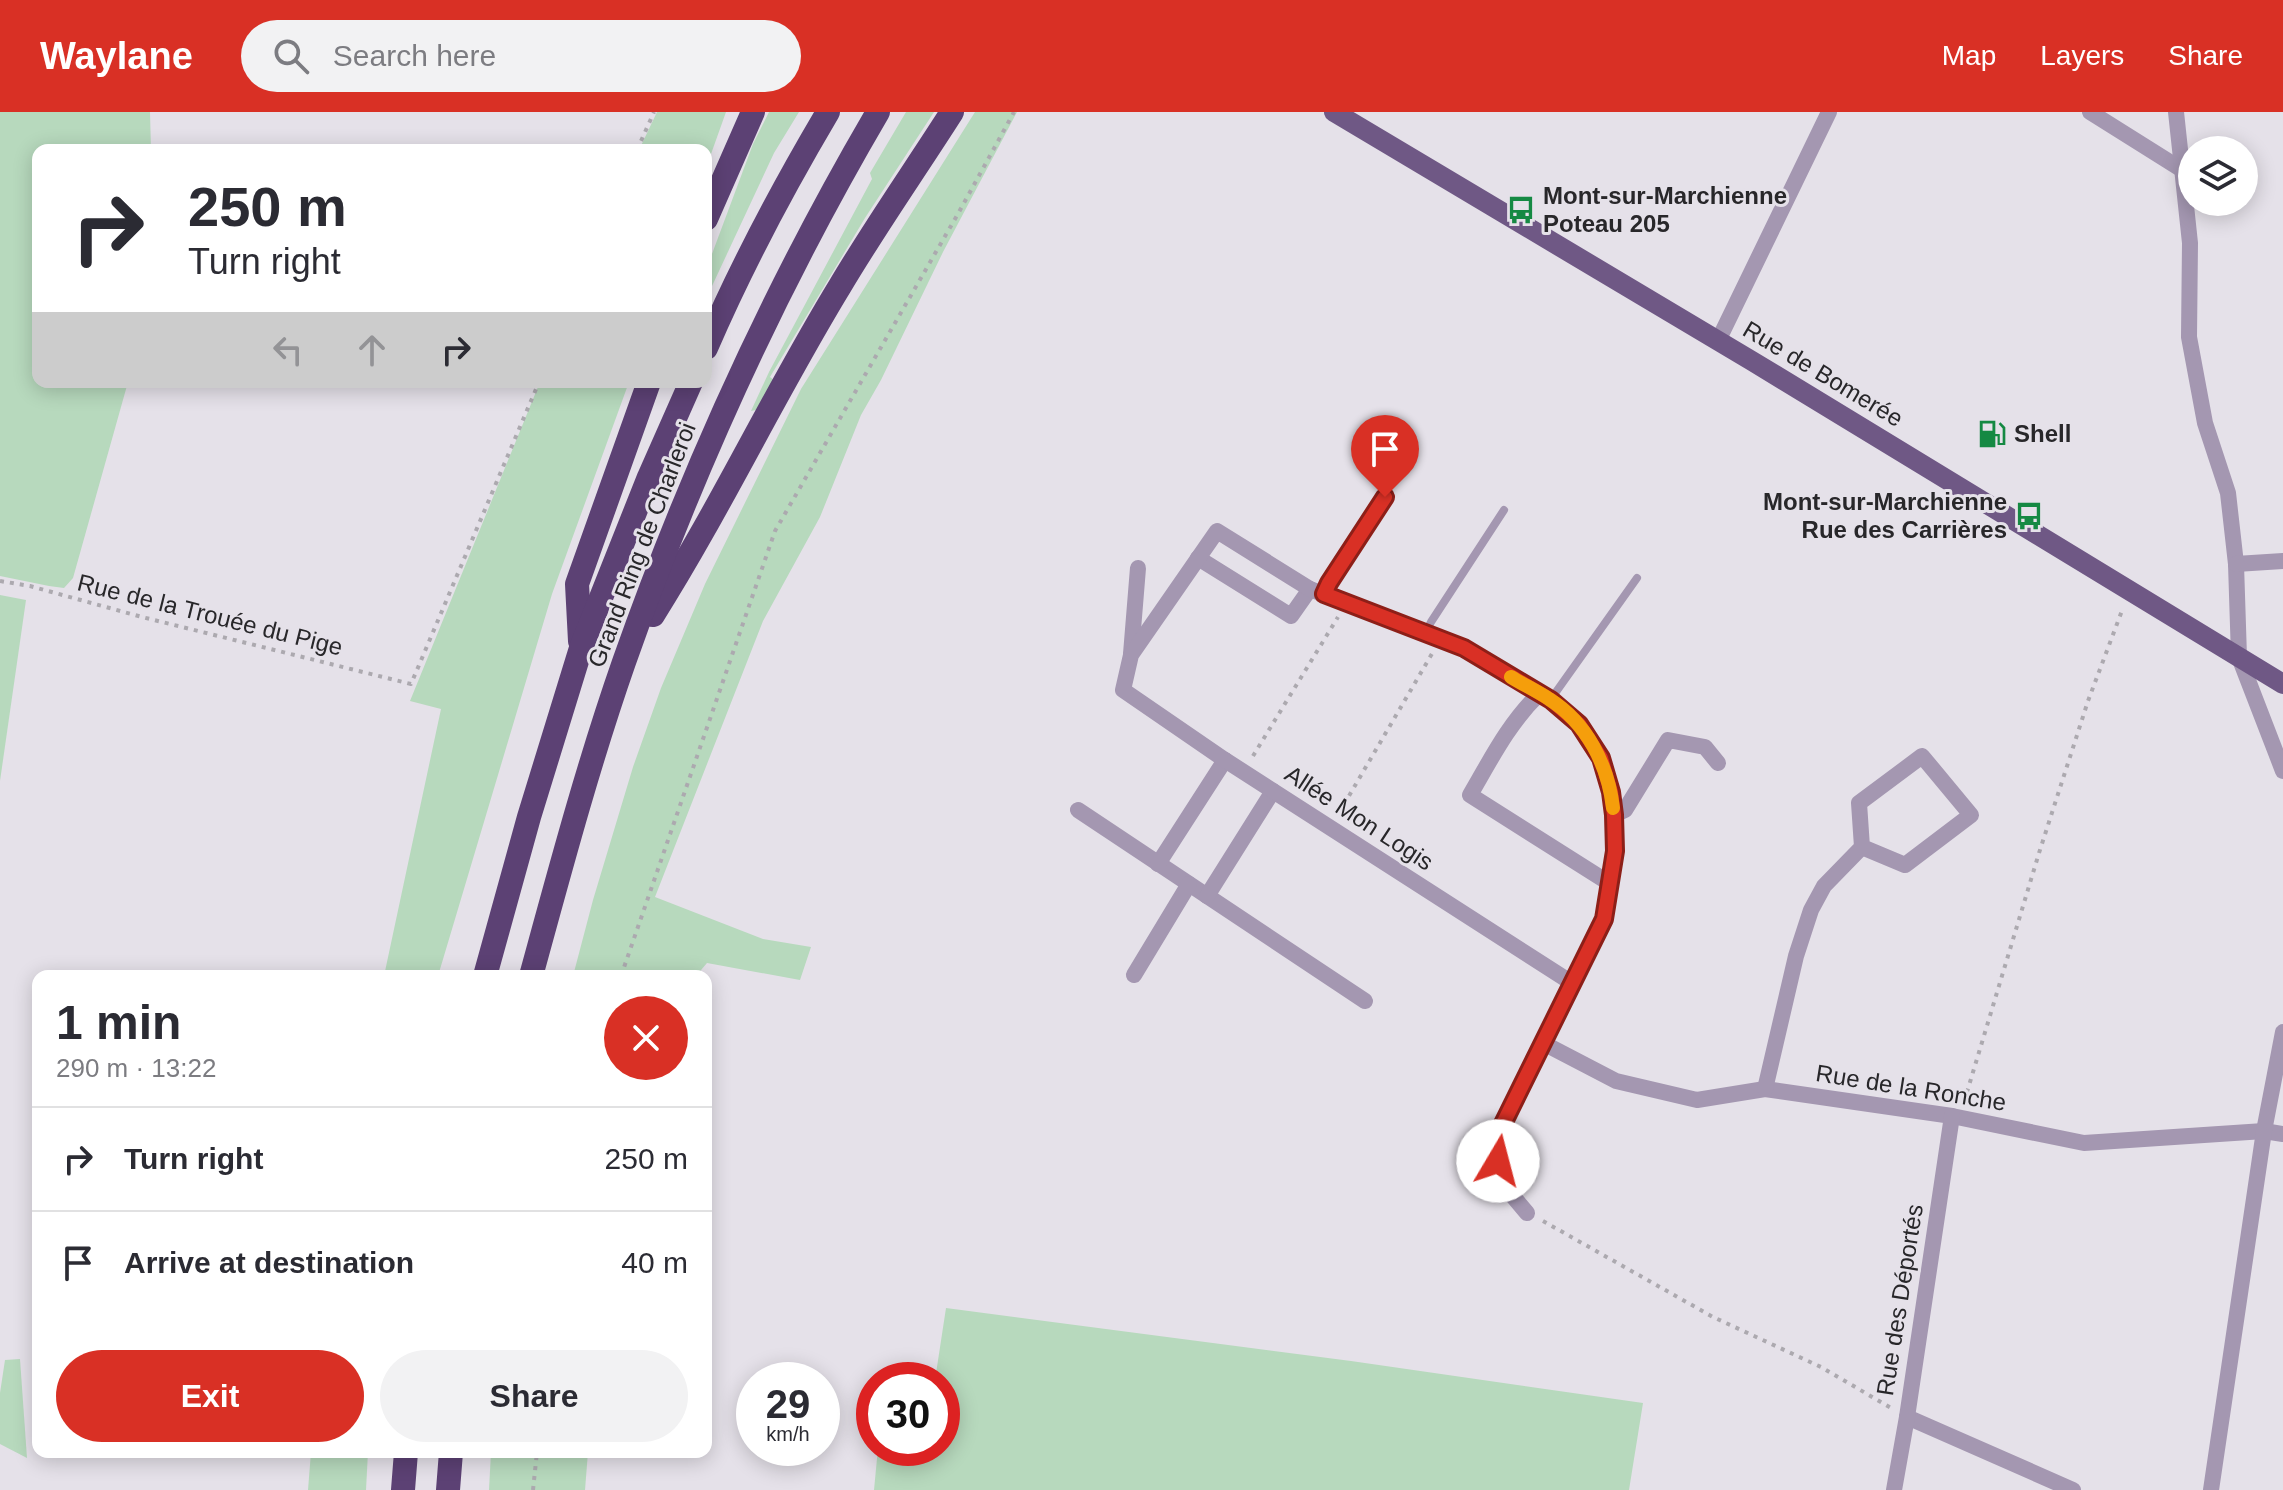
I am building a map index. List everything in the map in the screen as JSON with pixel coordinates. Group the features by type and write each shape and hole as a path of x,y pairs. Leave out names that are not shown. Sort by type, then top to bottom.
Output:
{"highway":[{"path":"712,205 753,112"},
{"path":"712,334 828,112"},
{"name":"Grand Ring de Charleroi","path":"533,970 570,830 624,661 690,491 759,333 844,169 878,112"},
{"path":"624,661 691,556 840,286 952,112"},
{"path":"581,648 577,584 647,388"},
{"name":"Grand Ring de Charleroi","path":"487,970 581,648 649,477 688,388"},
{"path":"403,1490 406,1458"},
{"path":"448,1490 451,1458"}],"main road":[{"name":"Rue de Bomerée","path":"1334,112 2283,684"}],"street":[{"path":"1718,341 1829,112"},
{"path":"2090,112 2178,167"},
{"path":"2176,112 2179,136"},
{"path":"2188,216 2189,337 2205,423 2228,493 2236,564 2239,657 2283,771"},
{"path":"1131,655 1217,531 1317,592 1464,648 1545,697 1579,724 1601,758 1611,792 1615,851 1604,919 1495,1140 1501,1182 1527,1213"},
{"path":"1198,558 1291,616 1317,592"},
{"path":"2236,564 2283,561"},
{"path":"1131,655 1138,568"},
{"name":"Allée Mon Logis","path":"1131,655 1123,690 1243,772 1572,983"},
{"path":"1545,697 1521,711 1470,795 1609,883"},
{"path":"1614,815 1625,810 1668,740 1705,747 1718,763"},
{"path":"1765,1089 1796,956 1811,910 1824,886 1862,847 1859,803 1922,756 1971,815 1905,865 1862,847"},
{"path":"1158,864 1225,760"},
{"path":"1207,896 1273,791"},
{"path":"1078,810 1365,1001"},
{"path":"1134,975 1189,884"},
{"path":"2211,1490 2264,1131 2283,1032"},
{"name":"Rue de la Ronche","path":"1543,1043 1616,1081 1697,1100 1765,1089 1956,1117 2084,1143 2264,1131 2283,1134"},
{"name":"Rue des Déportés","path":"1894,1490 1956,1117"},
{"path":"1907,1417 2073,1490"}],"lane":[{"path":"1317,592 1329,583 1385,497"},
{"path":"1433,636 1431,622 1504,510"},
{"path":"1545,697 1637,578"}],"path":[{"path":"640,144 654,112"},
{"path":"623,970 775,531 1014,112"},
{"name":"Rue de la Trouée du Pige","path":"0,581 30,586 411,684 536,388"},
{"path":"1956,1117 2088,701 2130,591"},
{"path":"1243,772 1347,604"},
{"path":"1330,828 1433,636"},
{"path":"1527,1213 1713,1317 1821,1367 1907,1417"},
{"path":"533,1490 536,1458"}],"green space":[{"path":"0,112 150,112 151,144 32,144 32,388 126,388 73,578 64,588 0,576"},
{"path":"657,112 726,112 712,151 712,144 642,144"},
{"path":"769,112 799,112 774,153 712,286 712,254 753,144"},
{"path":"906,112 934,112 865,218 770,377 774,380 756,410 751,411 872,179 870,173"},
{"path":"975,112 1017,112 861,415 820,517 763,621 655,897 763,939 811,947 800,980 707,963 701,970 575,970 633,767 661,688 705,584 801,389"},
{"path":"538,388 627,388 552,594 440,970 385,970 441,709 410,701"},
{"path":"0,595 26,600 0,781"},
{"path":"946,1308 1643,1403 1629,1490 874,1490 876,1466 960,1466 960,1362 938,1362"},
{"path":"20,1359 27,1458 0,1444 0,1393 5,1360"},
{"path":"311,1458 368,1458 366,1490 308,1490"},
{"path":"491,1458 588,1458 585,1490 489,1490"}],"slow traffic":[{"path":"1511,677 1551,700 1579,724 1601,758 1613,808"}],"place":[{"name":"Mont-sur-Marchienne Poteau 205","path":"1521,210"},
{"name":"Shell","path":"1992,434"},
{"name":"Mont-sur-Marchienne Rue des Carrières","path":"2029,516"}],"route":[{"path":"1385,497 1324,594 1464,648 1551,700 1579,724 1601,758 1611,792 1615,851 1604,919 1495,1140 1498,1161"}]}
